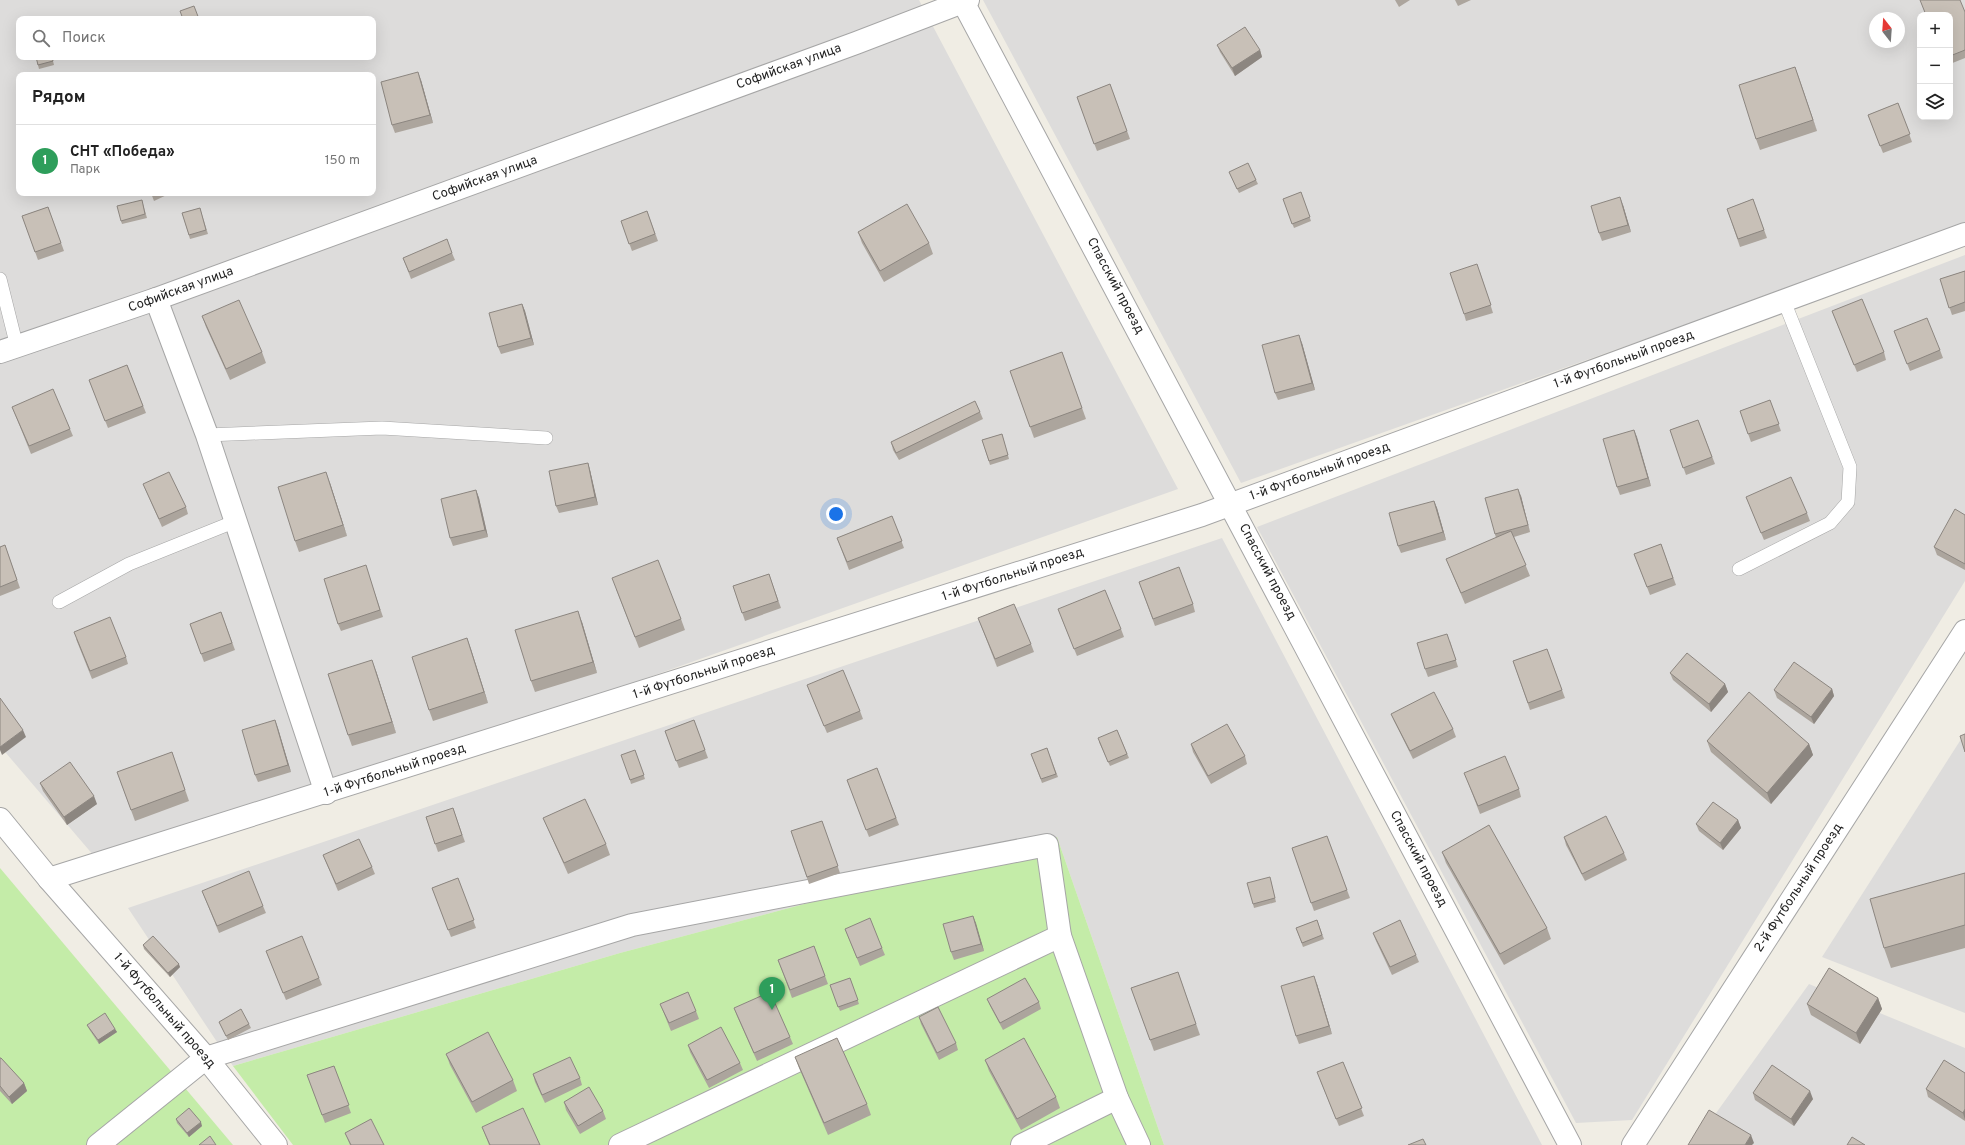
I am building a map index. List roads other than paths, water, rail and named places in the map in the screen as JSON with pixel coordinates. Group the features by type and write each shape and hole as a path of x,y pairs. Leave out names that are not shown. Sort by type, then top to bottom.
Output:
{"street":[{"name":"Софийская улица","path":"9,349 156,300 849,46 964,1"},
{"name":"Спасский проезд","path":"964,1 1570,1145"},
{"name":"1-й Футбольный проезд","path":"49,879 326,793 1231,505 1965,234"},
{"path":"156,300 207,435 326,793"},
{"name":"2-й Футбольный проезд","path":"1633,1145 1965,630"},
{"name":"1-й Футбольный проезд","path":"0,819 49,879 206,1058 276,1145"},
{"path":"98,1145 206,1058 632,925 1047,845 1060,936 1117,1098 1139,1145"},
{"path":"620,1145 1060,936"},
{"path":"1022,1145 1117,1098"}],"lane":[{"path":"0,280 9,349"},
{"path":"1739,569 1830,523 1848,502 1850,467 1784,301"},
{"path":"207,435 382,428 546,438"},
{"path":"59,602 129,564 236,521"}],"place":[{"name":"СНТ «Победа»","path":"772,1010"}]}
